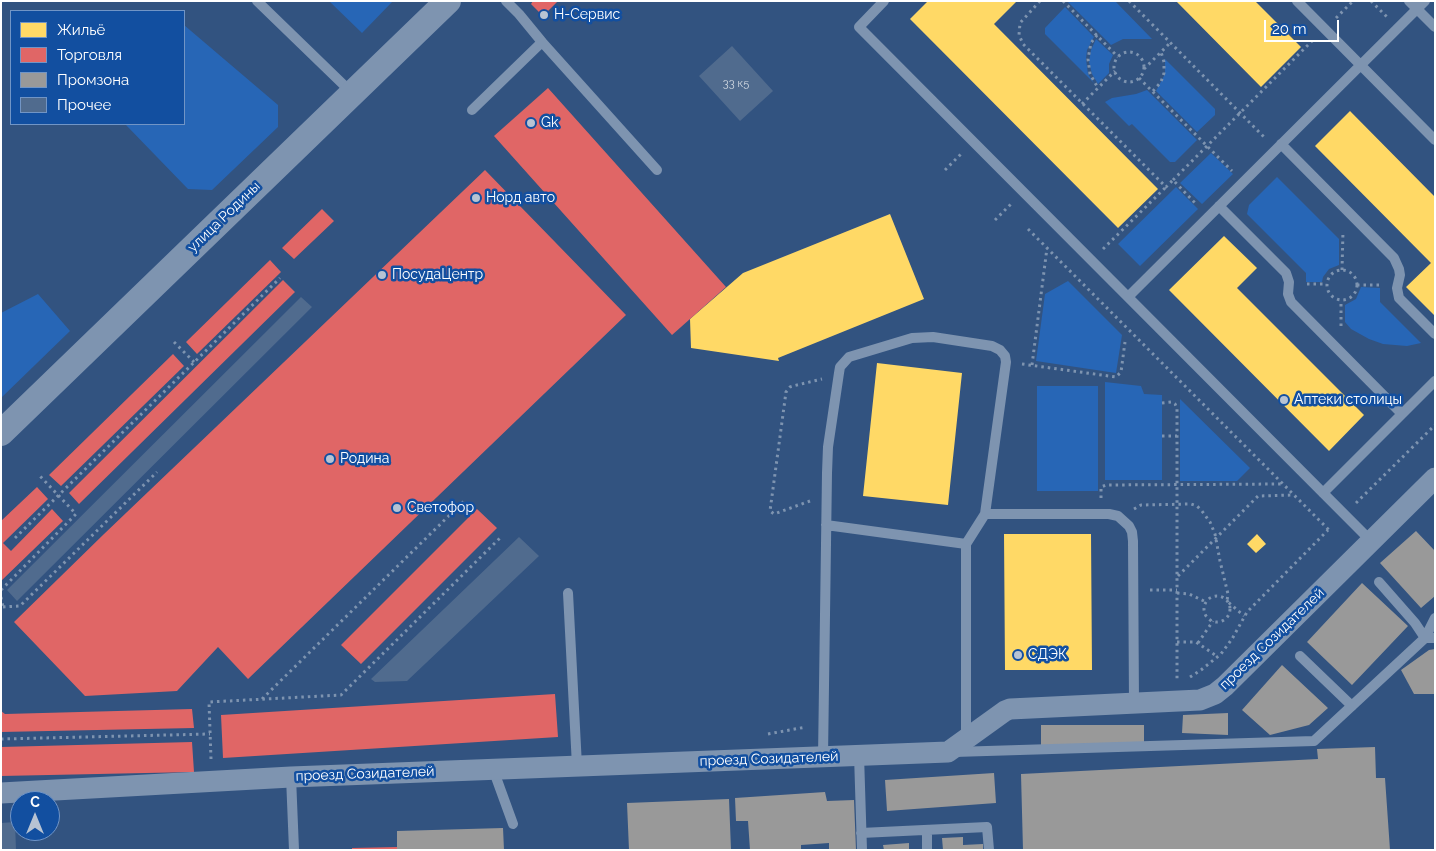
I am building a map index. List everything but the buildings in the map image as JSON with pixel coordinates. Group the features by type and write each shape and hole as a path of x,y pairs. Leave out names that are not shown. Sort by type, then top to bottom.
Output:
{"street":[{"name":"улица Родины","path":"1,433 448,1"},
{"name":"проезд Созидателей","path":"1,793 291,777 948,752 1010,709 1200,700 1215,694 1435,478"}],"lane":[{"path":"257,1 352,93"},
{"path":"506,1 657,170"},
{"path":"884,1 859,27 1371,541"},
{"path":"1297,1 1435,140"},
{"path":"1409,1 1435,27"},
{"path":"1128,297 1425,1"},
{"path":"472,110 542,42"},
{"path":"1279,147 1394,258 1400,275 1396,291 1399,298 1435,334"},
{"path":"1219,206 1286,273 1289,281 1288,294 1291,302 1402,414"},
{"path":"823,757 827,463 840,367 849,357 918,337 992,346 1002,352 1006,362 985,514 966,544 966,738"},
{"path":"1323,493 1435,381"},
{"path":"985,514 1101,514 1118,516 1125,521 1132,532 1134,704"},
{"path":"826,525 966,544"},
{"path":"1379,582 1430,638"},
{"path":"568,593 577,766"},
{"path":"948,752 1314,741 1430,638 1435,618"},
{"path":"1300,656 1352,706"},
{"path":"860,755 862,850"},
{"path":"492,769 513,824"},
{"path":"291,777 294,850"},
{"path":"861,833 988,827 989,850"},
{"path":"926,830 928,850"}],"path":[{"path":"1040,1 1020,23 1018,31 1020,39 1082,104 1166,187"},
{"path":"1063,1 1118,57"},
{"path":"1129,1 1240,113 1279,147"},
{"path":"1091,260 1353,1"},
{"path":"1097,35 1091,43 1088,59 1090,74 1098,88"},
{"path":"1144,69 1144,64 1138,55 1128,52 1118,57 1115,61 1117,76 1126,81 1135,80 1139,78 1144,69 1170,43"},
{"path":"1153,91 1161,82 1164,72 1161,52"},
{"path":"1082,104 1115,71"},
{"path":"1139,78 1243,182"},
{"path":"945,170 973,142"},
{"path":"1173,180 1209,216"},
{"path":"995,220 1024,192"},
{"path":"1342,270 1342,232 1354,218"},
{"path":"1028,229 1328,530"},
{"path":"1032,365 1047,248"},
{"path":"1342,270 1352,274 1357,285 1356,292 1348,299 1338,300 1330,296 1327,289 1327,280 1333,273 1342,270"},
{"path":"16,538 280,278"},
{"path":"1357,285 1397,285"},
{"path":"174,342 194,362"},
{"path":"1006,362 1116,377 1121,372 1125,342"},
{"path":"797,506 774,514 770,511 786,392 793,386 838,376"},
{"path":"1162,402 1172,402 1176,405 1177,682"},
{"path":"1172,684 1201,670 1218,658 1228,645 1244,616 1435,425"},
{"path":"1162,436 1177,436"},
{"path":"1,597 2,607 20,606 157,472"},
{"path":"1,590 76,514 38,475"},
{"path":"1101,514 1101,491 1103,485 1283,484"},
{"path":"1177,576 1258,496 1294,495"},
{"path":"261,699 466,499"},
{"path":"1125,521 1139,505 1177,504 1197,506 1210,522 1216,538 1228,594 1227,601 1230,605 1229,614 1222,621 1213,621 1206,615 1204,606 1214,596 1224,597 1227,601 1244,616"},
{"path":"212,781 209,702 340,695 500,537"},
{"path":"1133,590 1177,592 1194,596 1206,602"},
{"path":"1198,643 1213,621"},
{"path":"1177,642 1198,643 1218,658"},
{"path":"759,735 824,723"},
{"path":"1,739 210,734"}],"shaded area":[{"path":"329,1 393,1 362,33"},
{"path":"1067,1 1115,1 1152,39 1123,39 1111,45"},
{"path":"1065,7 1094,37 1087,50 1086,59 1088,74 1094,83 1045,34 1045,28"},
{"path":"185,26 278,105 278,127 212,190 188,189 126,125 185,125"},
{"path":"1096,39 1113,55 1109,64 1109,73 1098,84 1092,74 1089,62 1091,50"},
{"path":"1165,59 1215,109 1215,115 1197,132 1156,91 1165,74"},
{"path":"1147,90 1197,140 1175,162 1170,162 1132,124 1129,126 1105,102 1112,98"},
{"path":"1211,153 1233,174 1202,204 1180,183"},
{"path":"1277,177 1339,239 1339,265 1329,269 1322,282 1306,282 1306,273 1247,214 1249,205"},
{"path":"1176,187 1198,209 1140,266 1118,244"},
{"path":"1068,281 1122,335 1116,373 1036,361 1045,294"},
{"path":"1361,287 1380,288 1380,302 1421,343 1407,346 1383,344 1351,329 1345,322 1345,305 1356,299"},
{"path":"38,294 70,331 1,398 1,313"},
{"path":"1105,382 1141,386 1144,394 1162,395 1162,480 1105,480"},
{"path":"1037,386 1098,386 1098,491 1037,491"},
{"path":"1180,399 1250,468 1237,481 1180,481"}],"place":[{"name":"Н-Сервис","path":"544,15"},
{"name":"Gk","path":"531,123"},
{"name":"Норд авто","path":"476,198"},
{"name":"ПосудаЦентр","path":"382,275"},
{"name":"Аптеки столицы","path":"1284,400"},
{"name":"Родина","path":"330,459"},
{"name":"Светофор","path":"397,508"},
{"name":"СДЭК","path":"1018,655"}]}
